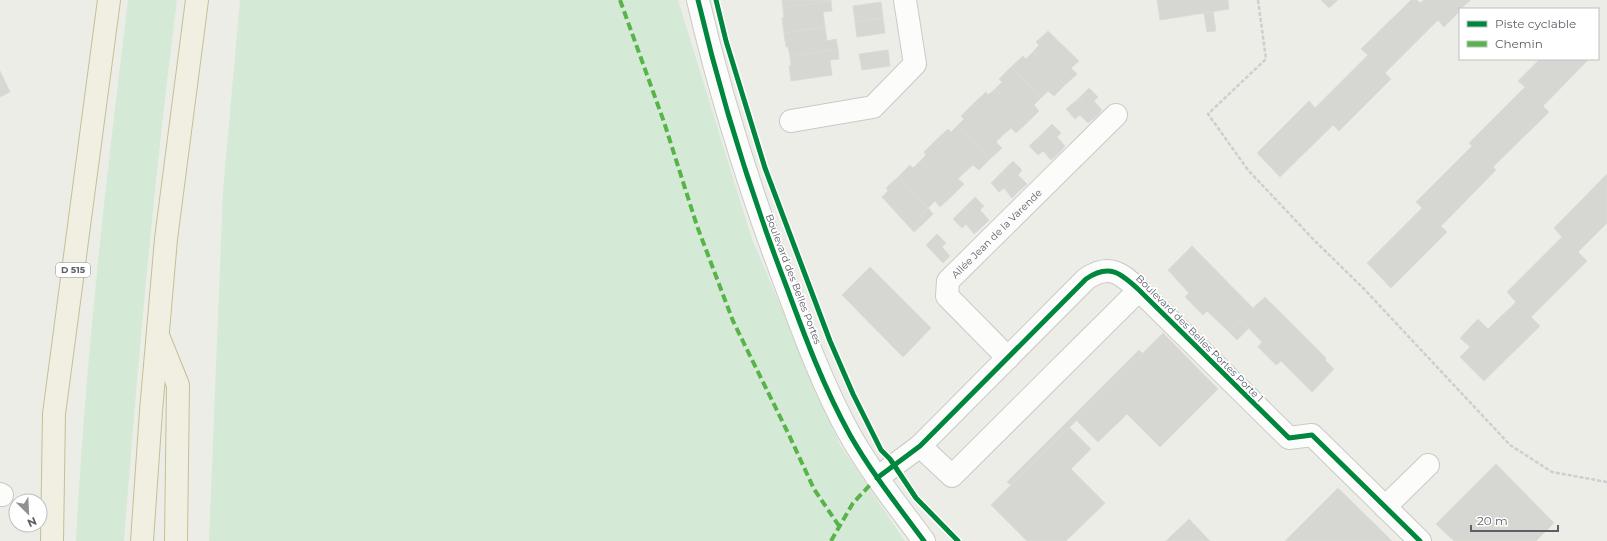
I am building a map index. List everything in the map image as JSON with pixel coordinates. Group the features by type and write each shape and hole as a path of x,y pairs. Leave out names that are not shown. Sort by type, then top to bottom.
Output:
{"highway":[{"name":"D 515","path":"52,541 54,414 109,0"},
{"path":"142,541 166,240 198,0"},
{"path":"158,334 178,385 176,541"}],"street":[{"name":"Boulevard des Belles Portes","path":"698,0 708,45 753,196 813,356 850,434 877,478 924,541"},
{"path":"791,121 873,107 915,64 904,0"},
{"name":"Allée Jean de la Varende","path":"1008,358 947,296 948,281 1116,114"},
{"name":"Boulevard des Belles Portes Porte 1","path":"877,478 920,446 1086,279 1096,272 1114,271 1127,279 1139,290 1288,438 1312,435 1420,541"},
{"name":"Boulevard des Belles Portes Porte 1","path":"920,446 952,476 1139,290"},
{"path":"1385,507 1428,465"}],"path":[{"path":"1258,0 1266,59 1208,114 1248,170 1313,239 1364,290 1510,445 1552,472 1607,482"}],"green space":[{"path":"128,0 177,0 147,270 124,541 76,541 85,405 97,270"},
{"path":"240,0 678,0 752,239 840,445 905,541 209,541 223,190"}],"building":[{"path":"782,0 831,0 831,1 783,8"},
{"path":"1157,0 1228,0 1229,9 1160,20"},
{"path":"1321,0 1338,0 1329,8"},
{"path":"1411,0 1417,0 1420,3 1424,0 1471,0 1461,8 1459,8 1459,12 1444,27 1438,20 1385,73 1391,79 1339,131 1333,125 1280,177 1257,153 1309,101 1315,108 1368,55 1361,49"},
{"path":"831,1 832,11 823,12 825,27 784,33 782,18 784,18 783,8"},
{"path":"881,2 883,18 855,22 853,6"},
{"path":"1213,12 1216,31 1207,32 1204,13"},
{"path":"883,18 885,33 857,37 855,22"},
{"path":"825,27 827,41 836,39 838,49 790,57 788,47 786,47 784,33"},
{"path":"1048,31 1079,61 1071,68 1077,74 1065,85 1033,52 1039,45 1036,42"},
{"path":"838,49 839,59 830,60 832,75 791,81 789,66 791,66 790,57"},
{"path":"888,50 890,66 862,70 859,54"},
{"path":"1033,52 1065,85 1054,96 1048,91 1041,98 1011,67 1023,56 1026,59"},
{"path":"1539,60 1588,60 1543,106 1549,112 1493,167 1496,170 1441,226 1447,232 1391,288 1367,263 1422,208 1416,202 1472,146 1469,143 1525,87 1518,81"},
{"path":"1011,67 1041,98 1034,105 1039,111 1028,122 995,89 1002,82 999,79"},
{"path":"0,71 10,92 0,97"},
{"path":"1089,88 1098,97 1094,101 1102,110 1096,117 1078,99"},
{"path":"995,89 1028,122 1016,133 1011,128 1003,135 973,104 986,92 988,95"},
{"path":"1078,99 1096,117 1088,123 1080,115 1075,119 1066,109"},
{"path":"973,104 1003,135 996,142 1002,148 990,159 958,125 964,119 961,116"},
{"path":"1052,124 1061,133 1057,137 1065,146 1059,153 1041,135"},
{"path":"958,125 990,159 979,170 973,165 965,172 936,140 948,129 951,132"},
{"path":"1041,135 1059,153 1051,160 1043,151 1038,155 1029,146"},
{"path":"936,140 965,172 958,179 964,184 952,196 920,161 926,155 924,152"},
{"path":"920,161 952,196 940,207 935,201 928,208 898,177 910,165 913,168"},
{"path":"1013,161 1022,170 1018,175 1027,184 1019,191 1002,172"},
{"path":"1002,172 1019,191 1012,198 1004,188 999,192 991,183"},
{"path":"1607,174 1607,223 1578,252 1587,261 1531,317 1540,326 1484,381 1460,357 1470,347 1460,338 1478,319 1488,329 1516,302 1507,292 1562,237 1554,228"},
{"path":"898,177 928,208 920,215 926,221 914,232 882,197 888,191 886,188"},
{"path":"975,197 984,206 980,210 989,220 982,227 964,208"},
{"path":"928,208 933,214 926,221 920,215"},
{"path":"964,208 982,227 974,234 966,224 962,228 953,219"},
{"path":"937,234 946,243 942,247 950,256 943,263 926,245"},
{"path":"1192,246 1253,308 1265,297 1326,358 1325,360 1334,369 1312,392 1281,361 1276,365 1258,347 1262,342 1241,320 1229,332 1207,311 1203,315 1185,297 1189,293 1168,270"},
{"path":"870,267 931,328 903,357 842,295"},
{"path":"1241,320 1249,328 1237,340 1229,332"},
{"path":"1163,333 1218,389 1160,447 1127,414 1098,442 1076,420"},
{"path":"1139,350 1143,354 1069,428 1011,485 1007,482"},
{"path":"1069,427 1091,449 1071,469 1105,503 1066,541 1027,541 991,505"},
{"path":"1496,464 1554,523 1536,541 1454,541 1436,524"},
{"path":"1338,488 1392,541 1285,541"},
{"path":"1189,519 1210,541 1166,541"}],"marked path":[{"path":"620,0 664,122 697,226 733,321 814,489 839,526"},
{"path":"831,541 853,503 870,485"}],"cycle path":[{"path":"698,0 727,109 749,181 774,253 816,362 832,399 858,449 885,489 924,541"},
{"path":"716,0 726,41 765,168 830,341 853,394 881,450 890,459 916,498 958,541"},
{"path":"877,478 920,446 1086,279 1094,274 1108,271 1120,275 1132,284 1289,438 1312,435 1420,541"}]}
